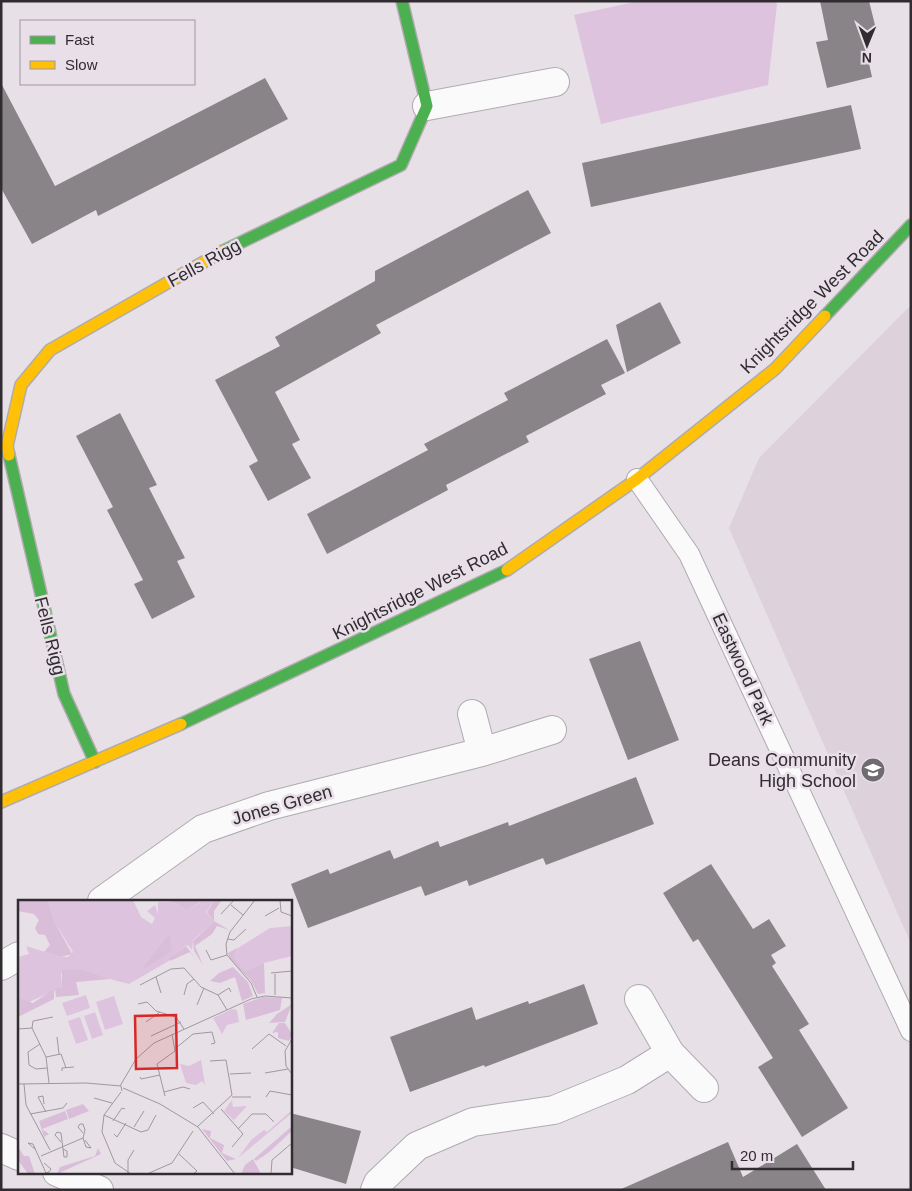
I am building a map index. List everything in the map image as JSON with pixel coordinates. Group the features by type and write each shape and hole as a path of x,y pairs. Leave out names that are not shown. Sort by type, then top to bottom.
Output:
{"street":[{"path":"402,1 426,106 555,82"},
{"name":"Fells Rigg","path":"95,762 64,694 4,446 21,385 50,350 215,255 401,165 426,106"},
{"name":"Knightsridge West Road","path":"1,802 226,705 501,574 637,479 775,369 911,225"},
{"path":"472,714 482,752"},
{"name":"Jones Green","path":"103,900 203,829 269,806 482,752 552,730"},
{"path":"1,966 18,957"},
{"path":"639,999 670,1053 704,1088"},
{"path":"375,1190 378,1183 417,1146 473,1122 554,1110 627,1080 670,1053"},
{"path":"1,1148 18,1156"},
{"path":"62,1174 99,1190"}],"lane":[{"name":"Eastwood Park","path":"637,479 689,554 911,1031"}],"shaded area":[{"path":"639,1 774,1 777,4 768,85 601,124 574,15"},
{"name":"Deans Community High School","path":"911,305 911,944 729,528 759,458"}],"building":[{"path":"820,1 869,1 876,29 862,32 872,77 827,88 816,42 828,40"},
{"path":"265,78 288,119 98,216 96,210 32,244 1,188 1,83 55,186"},
{"path":"851,105 861,149 591,207 582,163"},
{"path":"528,190 551,233 376,325 381,333 275,392 300,440 292,444 311,478 268,501 249,466 258,461 215,380 280,346 275,337 375,281 375,271"},
{"path":"660,302 681,343 627,372 616,325"},
{"path":"607,339 625,373 601,385 606,394 526,436 529,442 446,485 448,490 327,554 307,514 428,450 424,444 508,400 504,393"},
{"path":"120,413 157,485 149,488 185,558 177,561 195,597 152,619 134,584 143,580 107,510 113,507 76,436"},
{"path":"640,641 679,740 628,760 589,659"},
{"path":"636,777 654,824 546,865 543,858 469,886 467,880 425,896 421,886 308,928 291,884 328,869 330,874 390,850 394,859 438,841 440,847 508,822 509,826"},
{"path":"711,864 753,929 769,919 786,946 771,955 776,963 772,966 809,1024 799,1030 848,1108 802,1137 758,1067 773,1058 698,939 693,942 663,893"},
{"path":"584,984 598,1024 485,1067 484,1065 410,1092 390,1037 472,1007 476,1020 528,1001 529,1004"},
{"path":"291,1113 361,1131 346,1184 291,1167"},
{"path":"728,1142 743,1177 797,1144 826,1190 619,1190"}],"traffic: fast":[{"path":"223,251 401,165 427,106 402,1"},
{"path":"825,316 911,225"},
{"path":"9,455 64,694 95,762"},
{"path":"181,724 507,570"}],"traffic: slow":[{"path":"9,455 7,446 21,385 50,350 223,251"},
{"path":"507,570 637,479 775,369 825,316"},
{"path":"1,802 181,724"}],"place":[{"name":"Deans Community High School","path":"873,770"}]}
